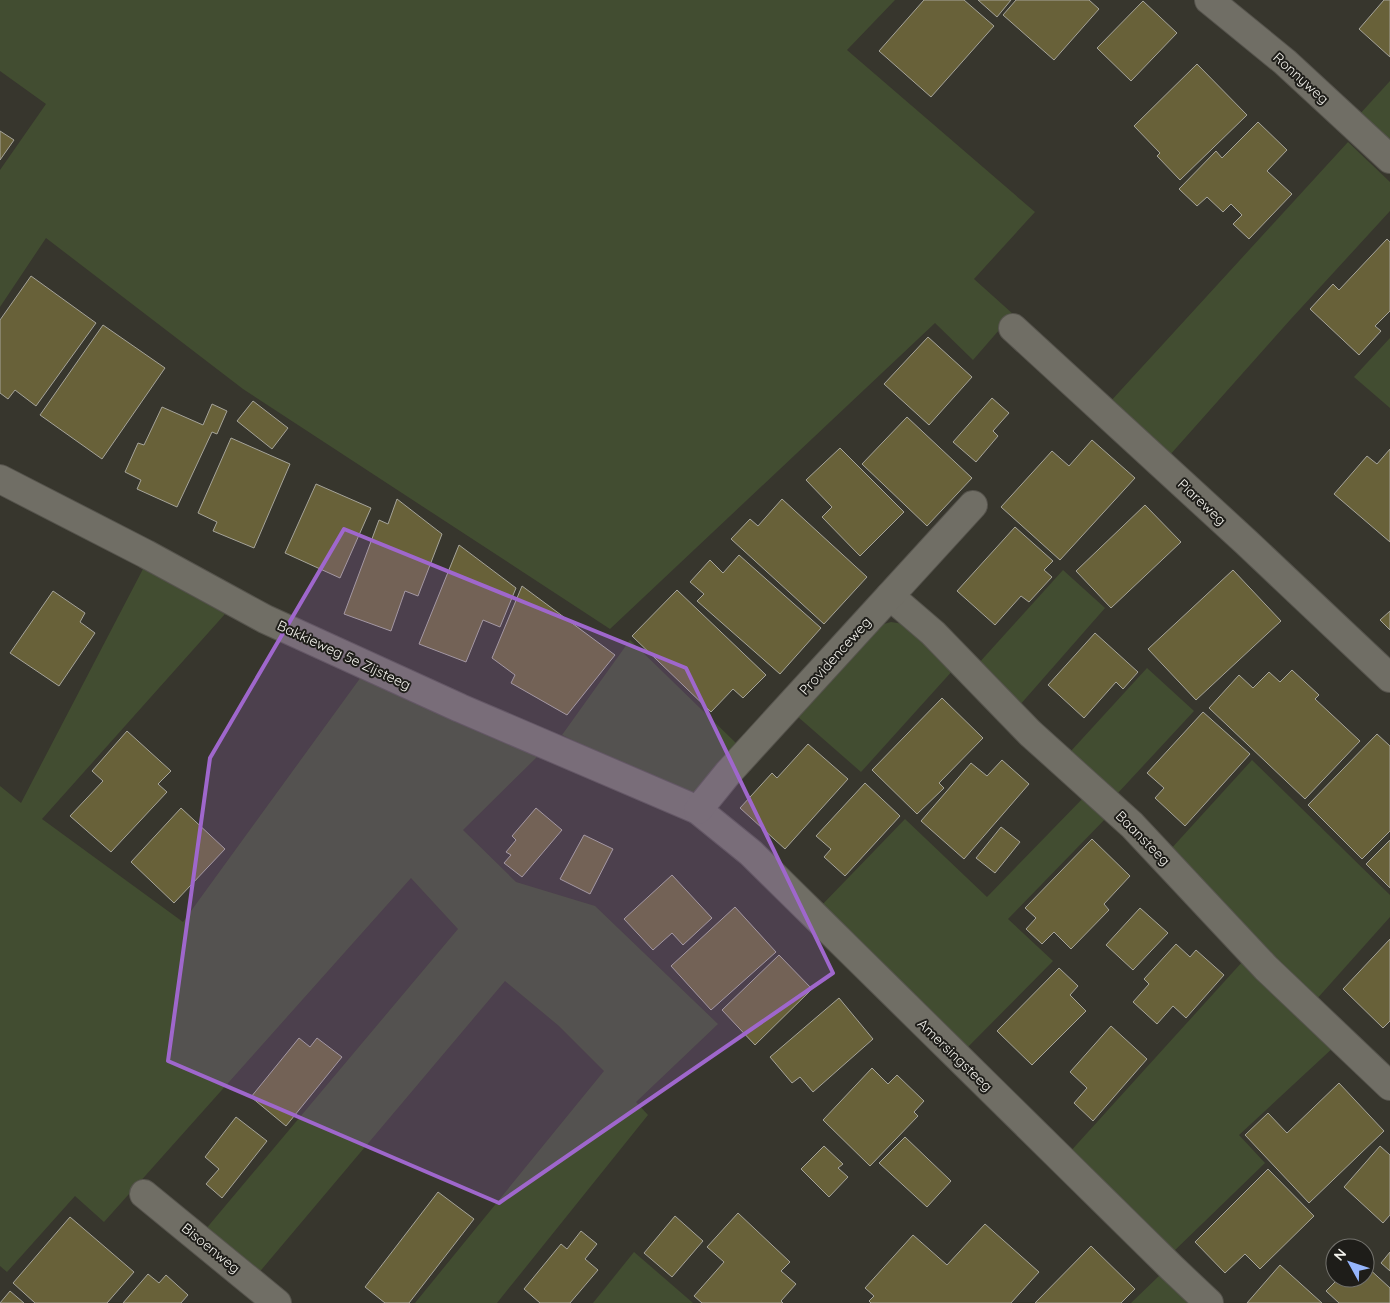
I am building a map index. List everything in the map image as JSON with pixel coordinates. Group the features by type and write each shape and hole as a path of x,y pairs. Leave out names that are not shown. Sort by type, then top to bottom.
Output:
{"street":[{"name":"Ronnyweg","path":"1209,0 1285,62 1390,159"},
{"name":"Piareweg","path":"1013,328 1390,678"},
{"name":"Bakkieweg 5e Zijsteeg","path":"0,479 266,619 460,708 698,810"},
{"name":"Providenceweg","path":"698,810 728,773 973,505"},
{"name":"Baansteeg","path":"890,596 933,633 1030,734 1132,824 1266,968 1390,1086"},
{"name":"Amersingsteeg","path":"698,810 750,853 1209,1303"},
{"name":"Bisoenweg","path":"144,1194 277,1303"}],"highlighted area":[{"path":"344,529 686,668 833,973 499,1203 168,1061 210,758"}],"green space":[{"path":"0,0 895,0 847,50 1035,212 974,279 1013,314 973,360 935,323 610,629 243,389 46,238 0,307 0,170 46,104 0,71"},
{"path":"1390,81 1390,144 1359,115"},
{"path":"1348,142 1390,182 1390,211 1169,456 1110,402"},
{"path":"1390,338 1390,408 1354,377"},
{"path":"143,569 225,614 42,819 183,922 361,677 541,753 463,830 516,882 595,906 718,1024 636,1102 648,1115 497,1303 415,1303 604,1071 559,1026 505,981 257,1275 205,1230 458,929 411,878 104,1222 75,1196 7,1272 0,1266 0,786 21,803"},
{"path":"1063,570 1105,608 1019,706 978,664"},
{"path":"891,622 904,624 954,669 861,772 797,716 877,626"},
{"path":"630,640 739,746 701,791 691,794 677,791 562,735"},
{"path":"1147,668 1194,711 1117,794 1071,751"},
{"path":"1252,760 1390,895 1390,917 1315,1001 1170,850"},
{"path":"1086,795 1108,816 1008,919 1053,961 965,1050 820,907 905,819 987,897"},
{"path":"1243,961 1335,1046 1239,1135 1265,1163 1173,1252 1069,1153"},
{"path":"634,1252 693,1303 593,1303"},
{"path":"1161,1274 1193,1303 1131,1303"}],"building":[{"path":"924,0 964,0 994,26 931,97 879,51"},
{"path":"978,0 1011,0 997,17"},
{"path":"1016,0 1089,0 1099,9 1054,60 1003,15"},
{"path":"1384,0 1390,0 1390,57 1359,29"},
{"path":"1143,1 1177,33 1131,81 1097,48"},
{"path":"1197,64 1247,115 1180,180 1157,156 1160,153 1134,126"},
{"path":"1258,122 1287,150 1267,171 1292,194 1249,239 1233,224 1242,215 1231,204 1223,212 1207,197 1197,206 1179,189 1216,151 1222,158"},
{"path":"0,131 14,140 0,160"},
{"path":"1387,239 1390,242 1390,311 1375,326 1381,331 1359,355 1310,309 1333,284 1339,290"},
{"path":"31,276 96,323 36,406 15,390 8,399 0,393 0,320"},
{"path":"103,325 165,368 102,459 40,415"},
{"path":"928,337 972,377 929,425 884,384"},
{"path":"992,398 1009,413 993,431 998,436 976,462 953,442"},
{"path":"253,401 288,428 272,449 237,421"},
{"path":"212,404 227,411 217,434 212,432 177,507 137,489 141,480 125,472 138,443 144,445 162,407 203,425"},
{"path":"907,417 972,478 927,526 862,464"},
{"path":"231,438 290,464 254,548 213,531 217,522 198,513"},
{"path":"1092,440 1135,478 1060,560 1001,507 1052,451 1069,466"},
{"path":"840,448 904,512 860,556 822,517 832,507 806,480"},
{"path":"1390,449 1390,542 1334,494 1367,456 1377,464"},
{"path":"316,484 371,508 340,578 285,553"},
{"path":"397,499 442,534 418,596 405,591 391,631 344,614 379,520 388,524"},
{"path":"782,499 867,577 824,624 731,539 750,519 758,526"},
{"path":"1145,505 1181,542 1111,608 1076,571"},
{"path":"1015,527 1053,561 1044,570 1052,577 1029,602 1021,596 995,625 957,591"},
{"path":"459,545 516,588 500,627 483,620 466,662 419,644"},
{"path":"739,555 821,628 780,674 697,601 704,594 690,582 710,560 723,573"},
{"path":"1233,570 1281,621 1196,700 1148,649"},
{"path":"522,586 615,655 567,715 511,683 515,675 492,658"},
{"path":"677,590 766,675 743,698 733,689 711,712 632,636"},
{"path":"53,591 85,613 80,622 95,633 59,686 10,653"},
{"path":"1390,611 1390,630 1380,620"},
{"path":"1095,633 1138,672 1123,689 1116,682 1084,718 1048,685"},
{"path":"1292,670 1319,695 1315,699 1360,741 1305,799 1209,708 1239,675 1253,688 1269,672 1280,682"},
{"path":"942,698 983,738 939,783 944,788 917,814 872,770"},
{"path":"1203,712 1250,754 1185,826 1155,798 1164,788 1147,773"},
{"path":"127,731 171,771 158,784 167,792 111,852 70,816 103,781 92,771"},
{"path":"1377,734 1390,746 1390,831 1362,859 1308,805"},
{"path":"808,744 848,779 785,849 740,808 772,773 777,778"},
{"path":"1002,760 1029,784 964,859 921,821 971,763 987,776"},
{"path":"865,783 900,816 845,876 824,857 831,849 816,836"},
{"path":"181,808 225,849 174,903 131,862"},
{"path":"536,808 562,830 522,877 504,863 511,855 506,852 516,840 512,836"},
{"path":"1001,827 1020,842 995,873 976,858"},
{"path":"584,835 613,849 590,894 560,879"},
{"path":"1092,839 1130,876 1104,904 1109,910 1071,949 1054,932 1042,944 1026,929 1036,918 1025,908"},
{"path":"1390,840 1390,888 1366,864"},
{"path":"672,875 712,918 683,945 672,933 653,950 624,919"},
{"path":"735,907 776,952 711,1010 671,966"},
{"path":"1140,908 1168,933 1133,970 1106,945"},
{"path":"1390,939 1390,1021 1383,1028 1343,989"},
{"path":"1176,944 1190,957 1196,950 1224,975 1186,1018 1173,1006 1157,1024 1133,1002 1149,984 1144,979"},
{"path":"779,955 812,989 755,1045 722,1010"},
{"path":"1059,968 1078,986 1070,995 1086,1011 1032,1065 997,1031"},
{"path":"839,998 873,1039 813,1092 800,1077 792,1083 770,1057"},
{"path":"1111,1026 1147,1059 1093,1121 1074,1103 1087,1088 1070,1072"},
{"path":"299,1038 310,1047 317,1038 342,1057 286,1126 251,1097"},
{"path":"872,1068 888,1084 897,1075 924,1101 914,1112 918,1116 870,1166 823,1120"},
{"path":"1339,1083 1384,1131 1309,1203 1245,1135 1268,1113 1287,1133"},
{"path":"236,1117 267,1141 222,1198 206,1184 219,1169 205,1157"},
{"path":"905,1137 951,1181 927,1207 879,1163"},
{"path":"824,1146 843,1164 838,1168 848,1177 829,1197 801,1169"},
{"path":"1380,1146 1390,1155 1390,1215 1383,1223 1344,1187"},
{"path":"1268,1169 1314,1216 1260,1269 1245,1254 1225,1273 1195,1242"},
{"path":"438,1192 474,1219 409,1303 385,1303 365,1287"},
{"path":"738,1213 790,1262 781,1271 796,1284 781,1301 783,1303 702,1303 694,1296 724,1262 707,1247"},
{"path":"675,1216 703,1241 672,1277 644,1253"},
{"path":"70,1217 134,1272 107,1303 35,1303 13,1283"},
{"path":"985,1224 1039,1272 1011,1303 871,1303 869,1301 874,1296 865,1288 913,1235 947,1265"},
{"path":"581,1231 597,1244 585,1259 598,1270 570,1303 540,1303 524,1289 561,1244 567,1249"},
{"path":"1091,1246 1135,1289 1121,1303 1035,1303"},
{"path":"1390,1252 1390,1271 1381,1263"},
{"path":"1280,1265 1322,1303 1247,1303"},
{"path":"148,1274 159,1283 166,1275 188,1295 181,1303 123,1303"},
{"path":"1375,1274 1390,1288 1390,1303 1339,1303 1326,1291 1329,1288 1375,1288"},
{"path":"10,1291 24,1303 0,1303"}]}
